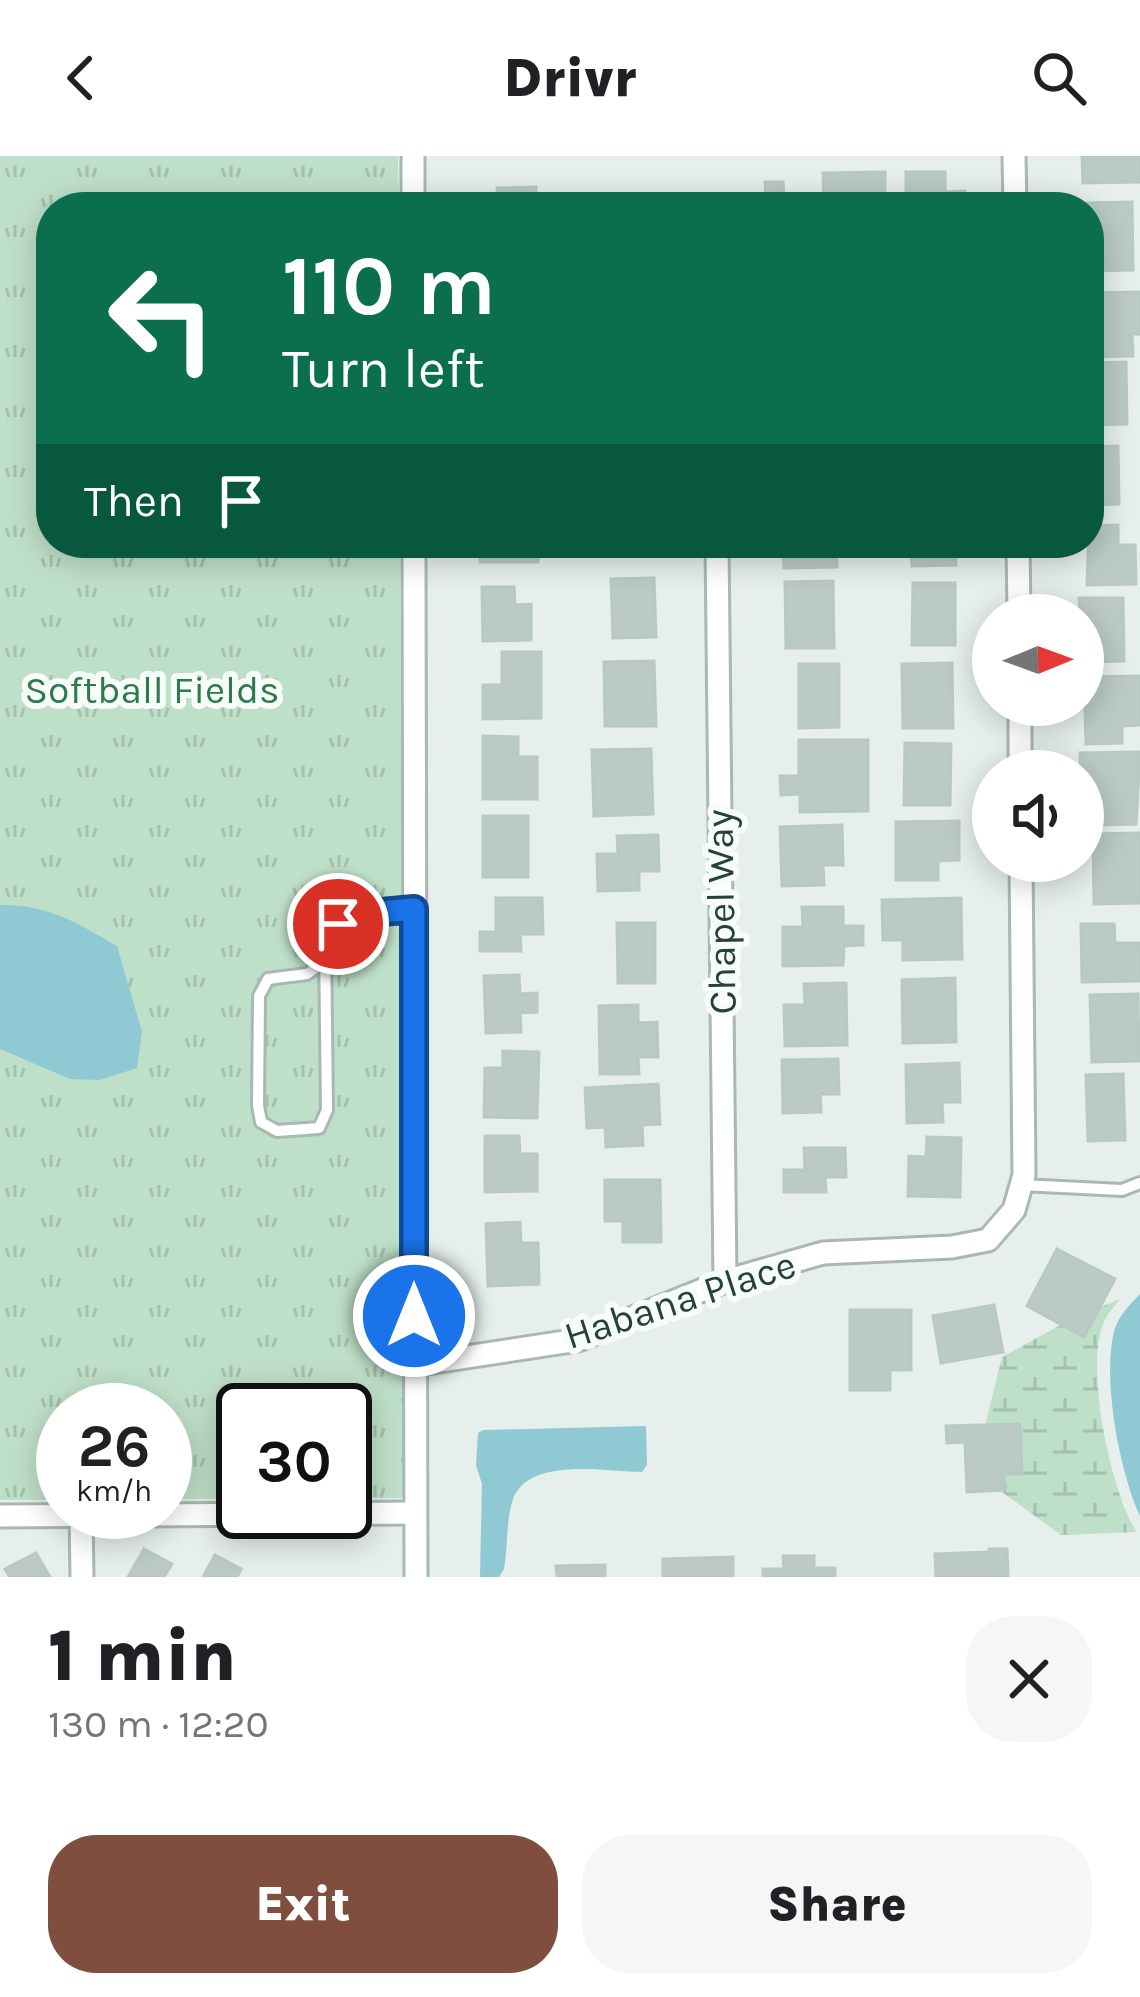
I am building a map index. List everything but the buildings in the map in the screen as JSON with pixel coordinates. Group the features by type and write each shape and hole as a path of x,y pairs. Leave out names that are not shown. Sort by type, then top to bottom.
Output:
{"street":[{"path":"413,156 413,192"},
{"path":"1014,156 1015,192"},
{"path":"414,558 416,1577"},
{"name":"Chapel Way","path":"717,558 724,1281"},
{"path":"1018,558 1019,594"},
{"path":"1021,882 1021,1185"},
{"name":"Habana Place","path":"414,1366 578,1340 724,1281 823,1253 952,1247 988,1240 1014,1210 1021,1185"},
{"path":"192,1514 416,1513"},
{"path":"0,1516 36,1516"},
{"path":"81,1539 82,1577"}],"lane":[{"path":"323,963 307,974 268,979 259,996 258,1105 262,1122 277,1131 319,1128 327,1110 326,942 338,924 371,913 414,909"},
{"path":"1021,1185 1122,1190 1140,1183"}],"green space":[{"name":"Softball Fields","path":"0,156 398,156 399,192 36,192 36,558 400,558 404,1498 372,1498 372,1383 216,1383 216,1499 192,1499 192,1383 36,1383 36,1500 0,1500"},
{"path":"1120,1299 1105,1319 1099,1342 1099,1398 1118,1489 1137,1532 1061,1535 999,1490 984,1430 1002,1357"}],"water":[{"path":"0,905 47,911 117,946 142,1032 137,1068 100,1080 70,1079 0,1049"},
{"path":"1140,1294 1140,1516 1120,1451 1110,1375 1116,1327"},
{"path":"646,1426 647,1465 642,1472 568,1469 533,1478 520,1487 510,1510 504,1569 499,1577 480,1577 478,1433"}],"route":[{"path":"338,924 371,913 414,909 414,1316"}]}
